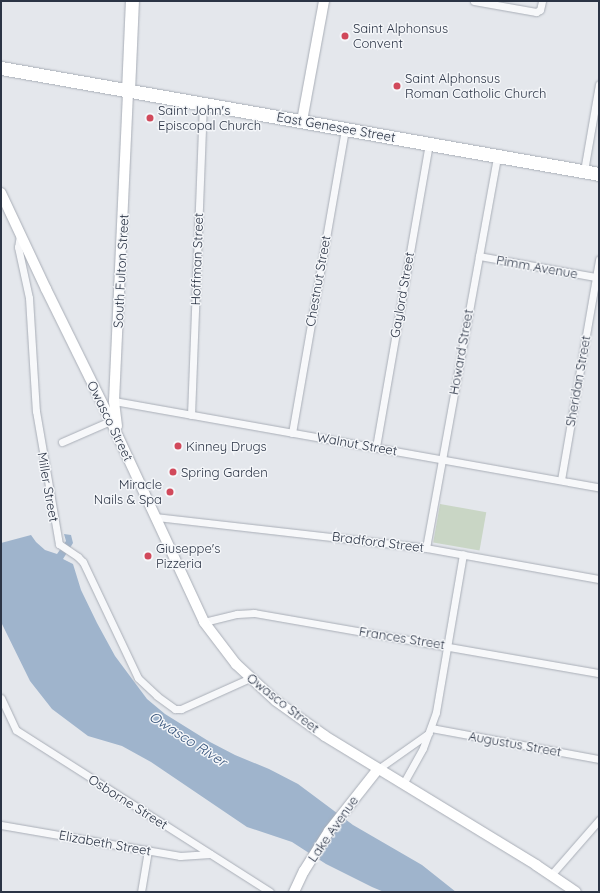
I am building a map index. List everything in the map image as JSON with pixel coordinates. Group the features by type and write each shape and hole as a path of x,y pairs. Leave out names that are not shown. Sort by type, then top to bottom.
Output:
{"highway":[{"path":"128,91 132,1"},
{"name":"East Genesee Street","path":"1,68 599,174"}],"main road":[{"path":"131,23 139,1"},
{"path":"302,121 324,1"},
{"name":"South Fulton Street","path":"124,449 115,416 114,401 128,91"},
{"name":"Owasco Street","path":"1,193 124,449 204,622 236,664 276,700 307,723 576,892"},
{"path":"103,405 114,401"},
{"name":"Lake Avenue","path":"294,892 304,872 329,831 378,768"}],"street":[{"path":"474,1 538,11 542,1"},
{"path":"584,171 599,84"},
{"name":"Hoffman Street","path":"191,415 203,103"},
{"name":"Chestnut Street","path":"292,433 345,128"},
{"name":"Gaylord Street","path":"376,448 429,143"},
{"name":"Howard Street","path":"426,548 497,156"},
{"name":"Miller Street","path":"20,235 18,247 30,304 36,411 59,544 73,553 82,562 136,674 150,690 166,703 176,709 181,709 250,678"},
{"name":"Pimm Avenue","path":"479,256 596,277"},
{"name":"Sheridan Street","path":"561,480 599,259"},
{"name":"Walnut Street","path":"114,401 599,486"},
{"path":"62,442 110,421"},
{"name":"Bradford Street","path":"156,517 426,548 599,579"},
{"path":"403,784 430,730 436,712 463,554"},
{"name":"Frances Street","path":"204,622 237,614 254,612 599,673"},
{"name":"Osborne Street","path":"1,698 16,730 270,892"},
{"path":"378,768 430,730"},
{"name":"Augustus Street","path":"430,730 599,759"},
{"path":"551,875 599,820"},
{"name":"Elizabeth Street","path":"1,825 180,856 210,854"},
{"path":"140,892 148,850"}],"green space":[{"path":"440,504 486,512 480,551 433,542"}],"water":[{"name":"Owasco River","path":"64,534 71,535 73,543 63,559 73,564 81,590 115,656 147,699 165,714 210,742 298,784 353,825 422,865 456,892 384,892 372,887 326,864 292,842 247,827 151,762 122,746 88,736 52,709 30,681 1,622 1,543 31,535 45,550 57,554 66,541"}],"place":[{"name":"Saint Alphonsus Convent","path":"345,36"},
{"name":"Saint Alphonsus Roman Catholic Church","path":"397,86"},
{"name":"Saint John's Episcopal Church","path":"150,118"},
{"name":"Kinney Drugs","path":"178,446"},
{"name":"Spring Garden","path":"173,472"},
{"name":"Miracle Nails & Spa","path":"170,492"},
{"name":"Giuseppe's Pizzeria","path":"148,556"}]}
